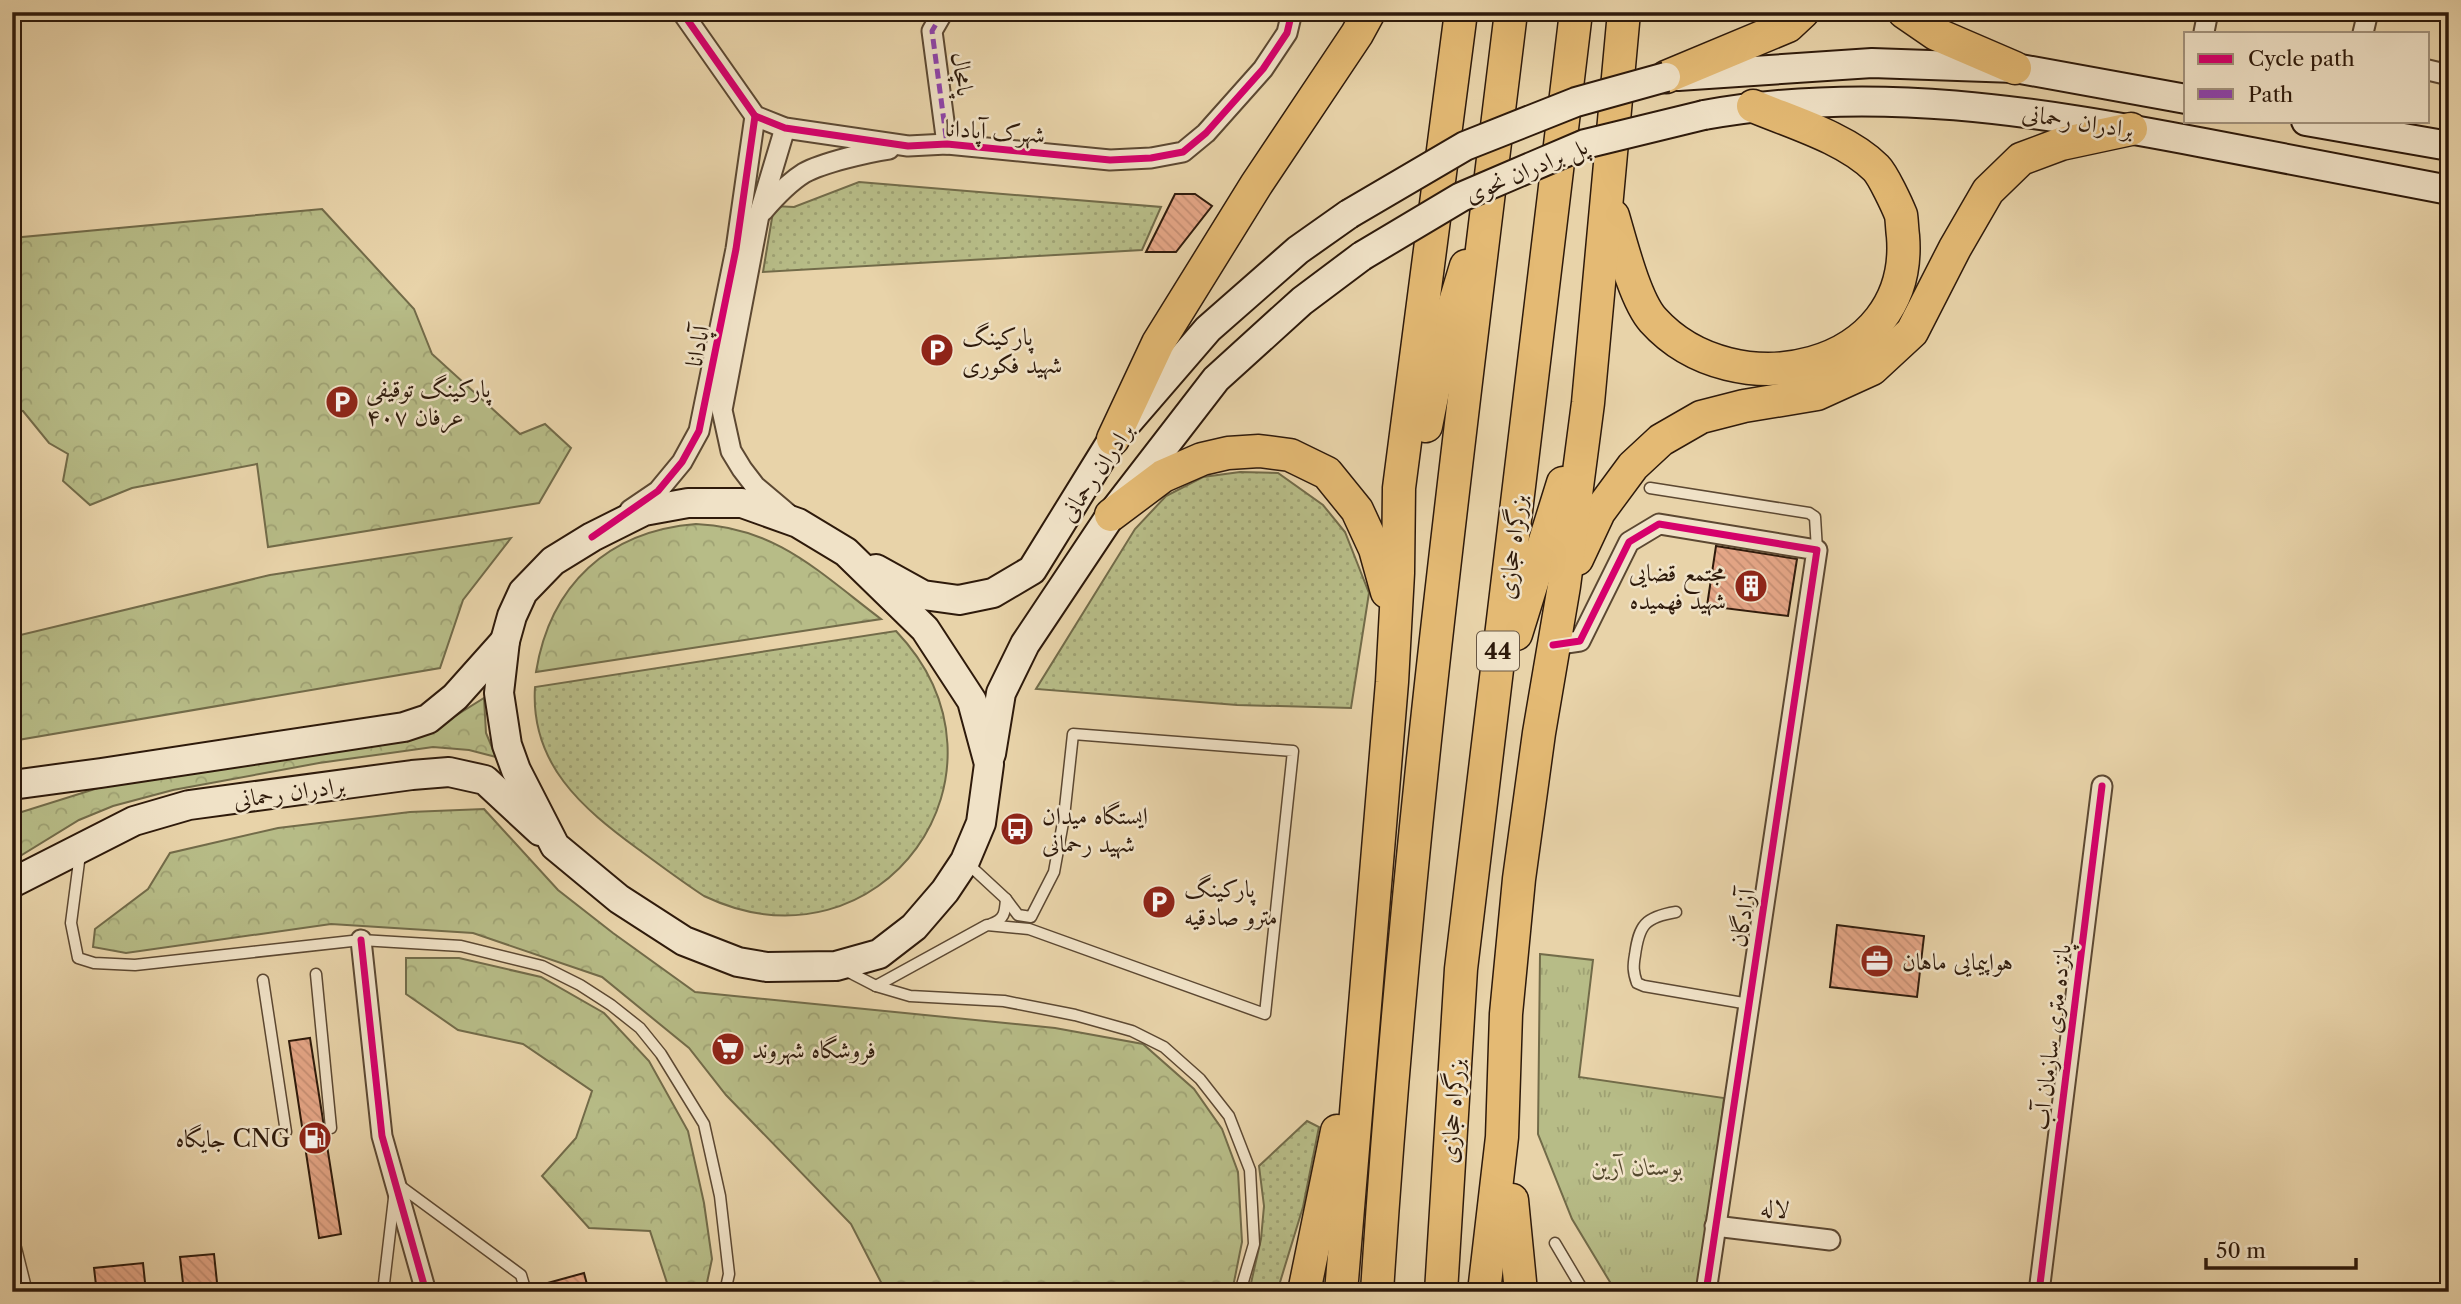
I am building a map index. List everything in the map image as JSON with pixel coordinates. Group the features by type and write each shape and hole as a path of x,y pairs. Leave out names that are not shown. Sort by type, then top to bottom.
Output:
{"highway":[{"path":"1113,439 1158,343 1256,185 1369,12"},
{"path":"1341,1292 1392,682 1399,488 1461,12"},
{"path":"1377,1292 1389,1107 1418,801 1511,12"},
{"name":"بزرگراه حجازی","path":"1441,1292 1461,968 1576,12"},
{"path":"1484,1292 1502,1137 1506,1014 1517,892 1564,586 1588,404 1624,12"},
{"path":"1666,77 1787,26 1803,12"},
{"path":"1905,12 1936,34 2015,68"},
{"path":"1608,200 1631,276 1651,319 1679,342 1709,360 1738,368 1777,369 1817,363 1854,345 1888,310 1905,261 1901,215 1877,169 1836,140 1753,106"},
{"path":"1564,586 1599,512 1633,466 1661,440 1701,417 1744,406 1817,394 1872,369 1912,332 1988,191 2021,159 2061,144 2131,129"},
{"path":"1398,573 1443,342 1489,195"},
{"path":"1489,723 1588,404"},
{"path":"1111,515 1163,477 1202,459 1228,453 1259,451 1290,455 1327,473 1357,510 1375,549 1388,594 1392,682"},
{"path":"1304,1292 1335,1143 1374,920"},
{"path":"1502,1137 1512,1200 1521,1292"},
{"path":"1285,1292 1335,1143"},
{"path":"1505,1292 1512,1200"},
{"path":"1335,1292 1343,1258"}],"main road":[{"name":"برادران رحمانی","path":"1666,77 1872,63 2015,68 2184,99"},
{"name":"پل برادران نحوی","path":"1349,214 1465,146 1576,102 1666,77"},
{"name":"برادران رحمانی","path":"1703,115 1753,106 1840,101 1936,102 2044,114 2449,190"},
{"name":"پل برادران نحوی","path":"1362,256 1461,197 1584,144 1703,115"},
{"path":"2312,122 2449,146"},
{"name":"برادران رحمانی","path":"846,552 923,595 959,600 993,593 1032,570 1113,439 1208,329 1298,250 1349,214"},
{"name":"برادران رحمانی","path":"12,883 134,821 188,805 449,772 485,780 555,846 619,899 693,945 738,962 767,967 836,966 879,954 914,927 945,891 965,861 981,823 1001,693 1026,644 1111,515 1216,379 1301,302 1362,256"},
{"path":"555,846 516,770 507,745 499,693 505,641 523,592 536,576 553,561 592,537 644,511 688,503 742,503 798,523 846,552 925,629 945,658 972,701 989,764"},
{"name":"برادران رحمانی","path":"12,785 101,774 404,727 428,719 455,697 505,641"},
{"path":"12,804 101,774"}],"street":[{"path":"682,12 755,117"},
{"name":"پامچال","path":"943,12 932,32 947,144"},
{"name":"شهرک آپادانا","path":"755,117 785,128 908,146 947,144 1110,160 1151,158 1183,152 1206,133 1263,69 1287,33 1292,12"},
{"path":"2204,32 2208,12"},
{"path":"2363,32 2368,12"},
{"path":"2430,70 2449,75"},
{"name":"آپادانا","path":"592,537 658,491 682,462 699,431 736,249 755,117"},
{"name":"آپادانا","path":"785,128 759,215 722,410 731,451 742,469 755,486 798,523"},
{"path":"759,215 779,193 804,173 870,152 908,146"},
{"path":"1553,645 1580,641 1629,542 1659,524 1817,550"},
{"name":"آزادگان","path":"1706,1292 1817,550"},
{"name":"پانزده متری سازمان آب","path":"2039,1292 2102,786"},
{"path":"361,940 382,1136 426,1292"},
{"name":"لاله","path":"1715,1226 1830,1240"}],"lane":[{"path":"1650,488 1809,513 1815,517 1817,523 1817,550"},
{"path":"965,861 1006,899 1018,915 1031,917 1054,872 1065,817 1073,734 1293,751 1265,1014 1028,929 988,925"},
{"path":"80,849 71,923 78,958 135,965 361,940 461,946 542,967 580,985 611,1005 640,1028 661,1054 704,1124 720,1196 729,1274 725,1292"},
{"path":"876,986 999,921 1005,914 1006,899"},
{"path":"1675,912 1647,921 1637,935 1633,973 1637,983 1749,1004"},
{"path":"836,966 876,986 910,996 1004,1001 1075,1015 1132,1031 1164,1048 1200,1079 1229,1116 1250,1170 1254,1244 1240,1292"},
{"path":"316,974 331,1128"},
{"path":"263,980 286,1132"},
{"path":"383,1292 396,1184 521,1275 526,1292"},
{"path":"12,1232 27,1292"},
{"path":"1555,1243 1584,1292"}],"green space":[{"path":"859,182 1161,207 1142,250 763,272 774,206 794,207"},
{"path":"322,209 414,309 432,354 520,434 545,424 571,448 539,503 268,547 257,464 132,488 90,505 63,481 68,454 49,443 23,411 12,410 12,238"},
{"path":"1240,472 1278,473 1323,505 1345,532 1369,593 1351,708 1237,705 1036,689 1135,529 1166,496 1203,477"},
{"path":"696,524 724,527 774,543 796,555 881,619 536,672 543,641 555,613 588,568 610,551 636,538 664,529"},
{"path":"511,538 463,600 440,668 12,741 12,637 270,575"},
{"path":"896,631 933,686 947,744 941,799 917,848 878,886 828,910 769,915 704,896 617,833 579,800 564,782 541,739 536,714 535,687"},
{"path":"484,698 486,733 496,757 469,750 433,747 319,763 173,790 113,806 79,820 12,861 12,815 114,783 423,736"},
{"path":"484,809 558,890 695,992 1055,1028 1143,1044 1194,1089 1222,1129 1238,1172 1242,1242 1232,1292 886,1292 851,1224 726,1095 689,1048 602,977 473,933 331,924 126,953 93,947 95,929 148,889 170,853 278,828 410,812"},
{"name":"بوستان آرین","path":"1540,954 1593,960 1579,1077 1724,1098 1701,1292 1616,1292 1572,1219 1538,1134"},
{"path":"406,958 459,958 541,977 604,1013 649,1061 688,1131 704,1203 712,1259 705,1292 670,1292 650,1231 589,1228 542,1176 576,1138 592,1091 523,1044 458,1030 406,994"},
{"path":"1307,1121 1319,1127 1303,1207 1277,1292 1249,1292 1261,1239 1264,1206 1259,1166"}],"building":[{"path":"1175,194 1195,194 1212,206 1176,252 1146,252"},
{"name":"مجتمع قضایی شهید فهمیده","path":"1716,546 1797,559 1788,616 1707,606"},
{"name":"هواپیمایی ماهان","path":"1837,925 1924,936 1917,997 1830,987"},
{"name":"جایگاه CNG","path":"310,1038 341,1234 319,1238 289,1041"},
{"path":"214,1254 218,1292 184,1292 180,1257"},
{"path":"143,1263 146,1292 114,1292 113,1284 96,1285 94,1268"},
{"path":"584,1273 589,1292 534,1292 533,1287"}],"marked path":[{"path":"943,12 932,31 947,144"}],"cycle path":[{"path":"682,12 755,116 785,128 908,146 947,144 1110,160 1151,158 1183,152 1206,133 1263,69 1287,33 1292,12"},
{"path":"592,537 658,491 682,462 699,431 736,249 755,116"},
{"path":"1553,645 1580,641 1629,542 1659,524 1817,550 1706,1292"},
{"path":"2039,1292 2102,786"},
{"path":"361,940 382,1136 426,1292"}],"place":[{"name":"پارکینگ شهید فکوری","path":"937,350"},
{"name":"پارکینگ توقیفی عرفان ۴۰۷","path":"342,402"},
{"name":"مجتمع قضایی شهید فهمیده","path":"1751,586"},
{"name":"ایستگاه میدان شهید رحمانی","path":"1017,829"},
{"name":"پارکینگ مترو صادقیه","path":"1159,902"},
{"name":"هواپیمایی ماهان","path":"1877,961"},
{"name":"فروشگاه شهروند","path":"728,1049"},
{"name":"جایگاه CNG","path":"315,1138"}]}
